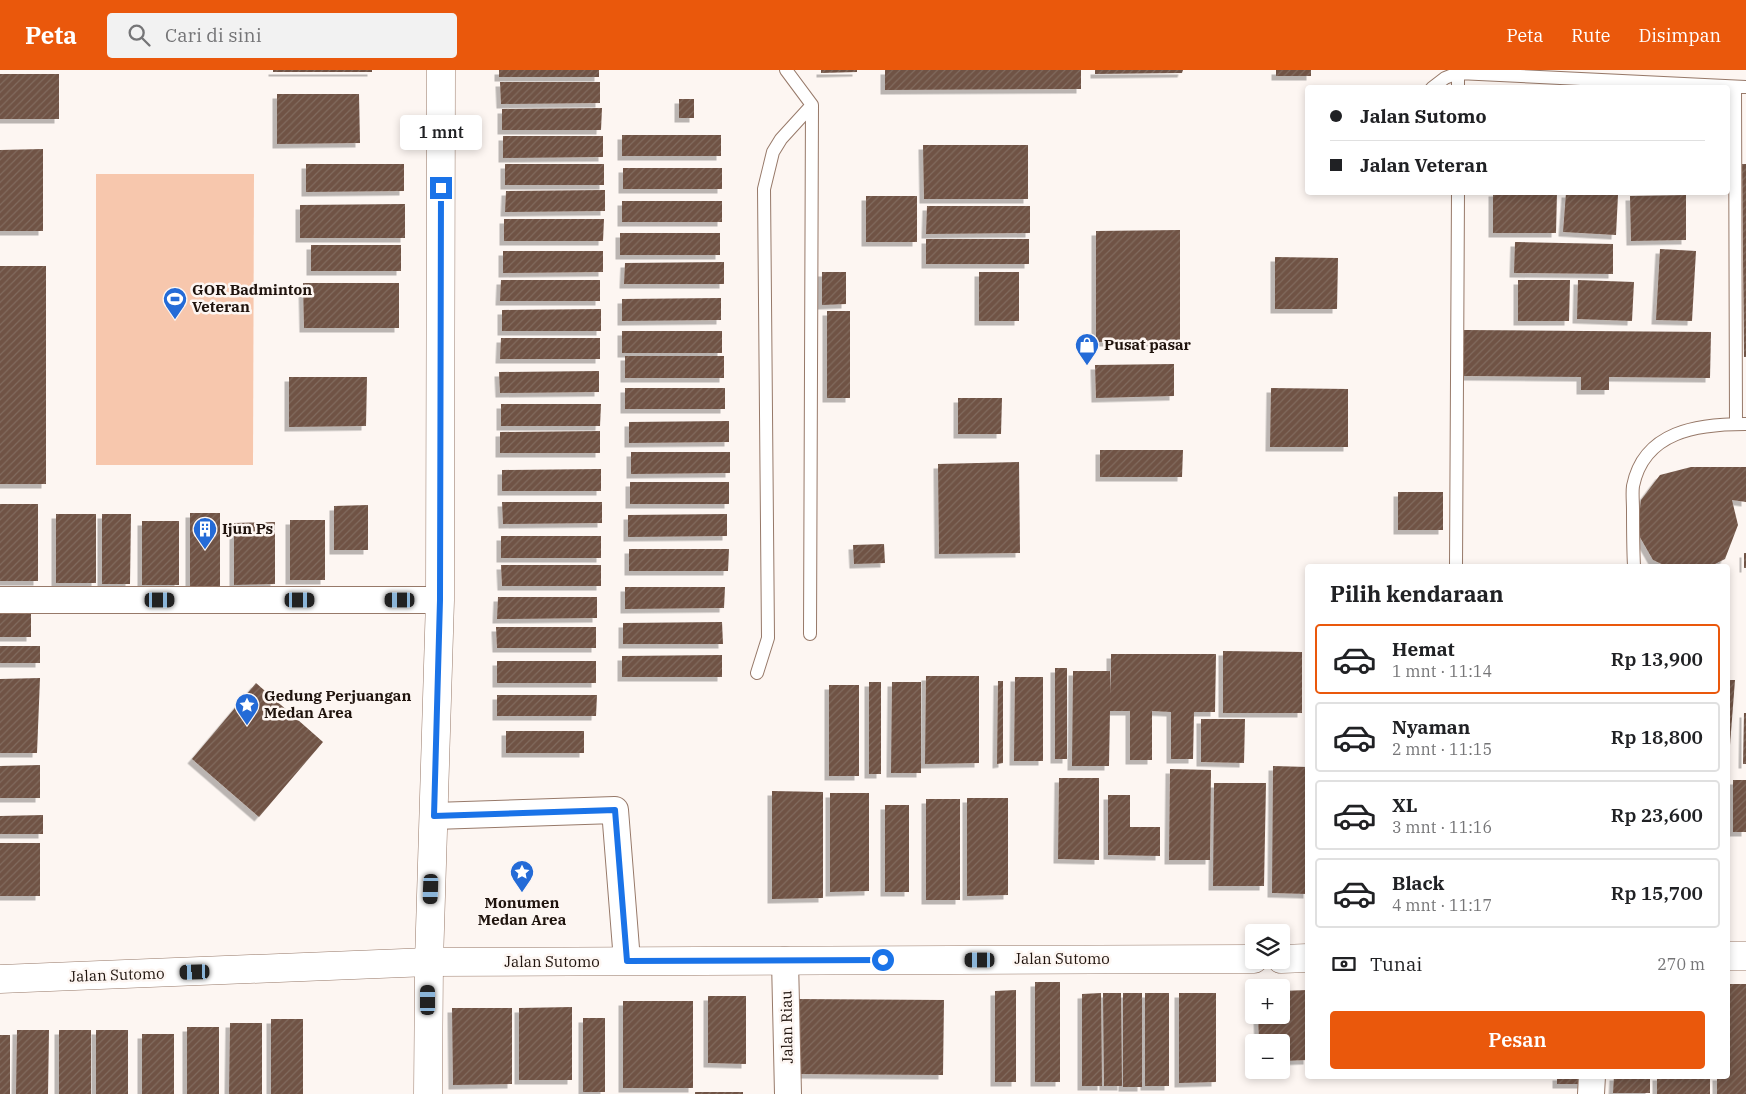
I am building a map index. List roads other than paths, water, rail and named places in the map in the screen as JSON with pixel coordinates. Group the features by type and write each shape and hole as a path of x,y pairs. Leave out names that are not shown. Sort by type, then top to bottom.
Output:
{"main road":[{"path":"428,1094 429,962 440,600 441,70"},
{"path":"1730,956 1746,956"},
{"path":"1290,958 1305,958"},
{"name":"Jalan Sutomo","path":"0,979 429,962 1245,959"}],"street":[{"path":"0,600 440,600"},
{"path":"434,816 615,810 627,961"},
{"name":"Jalan Riau","path":"785,960 788,1094"},
{"path":"1592,1079 1592,1094"}],"lane":[{"path":"786,70 812,105 810,634"},
{"path":"1458,73 1458,85"},
{"path":"1436,85 1445,78 1458,73 1700,85"},
{"path":"1634,564 1633,486 1641,464 1655,445 1675,432 1702,427 1740,424 1740,87"},
{"path":"757,673 768,638 764,189 773,152 781,139 812,105"},
{"path":"1456,564 1458,195"}],"place":[{"name":"GOR Badminton Veteran","path":"175,320"},
{"name":"Pusat pasar","path":"1087,366"},
{"name":"Ijun Ps","path":"205,550"},
{"name":"Gedung Perjuangan Medan Area","path":"247,726"},
{"name":"Monumen Medan Area","path":"522,893"}]}
